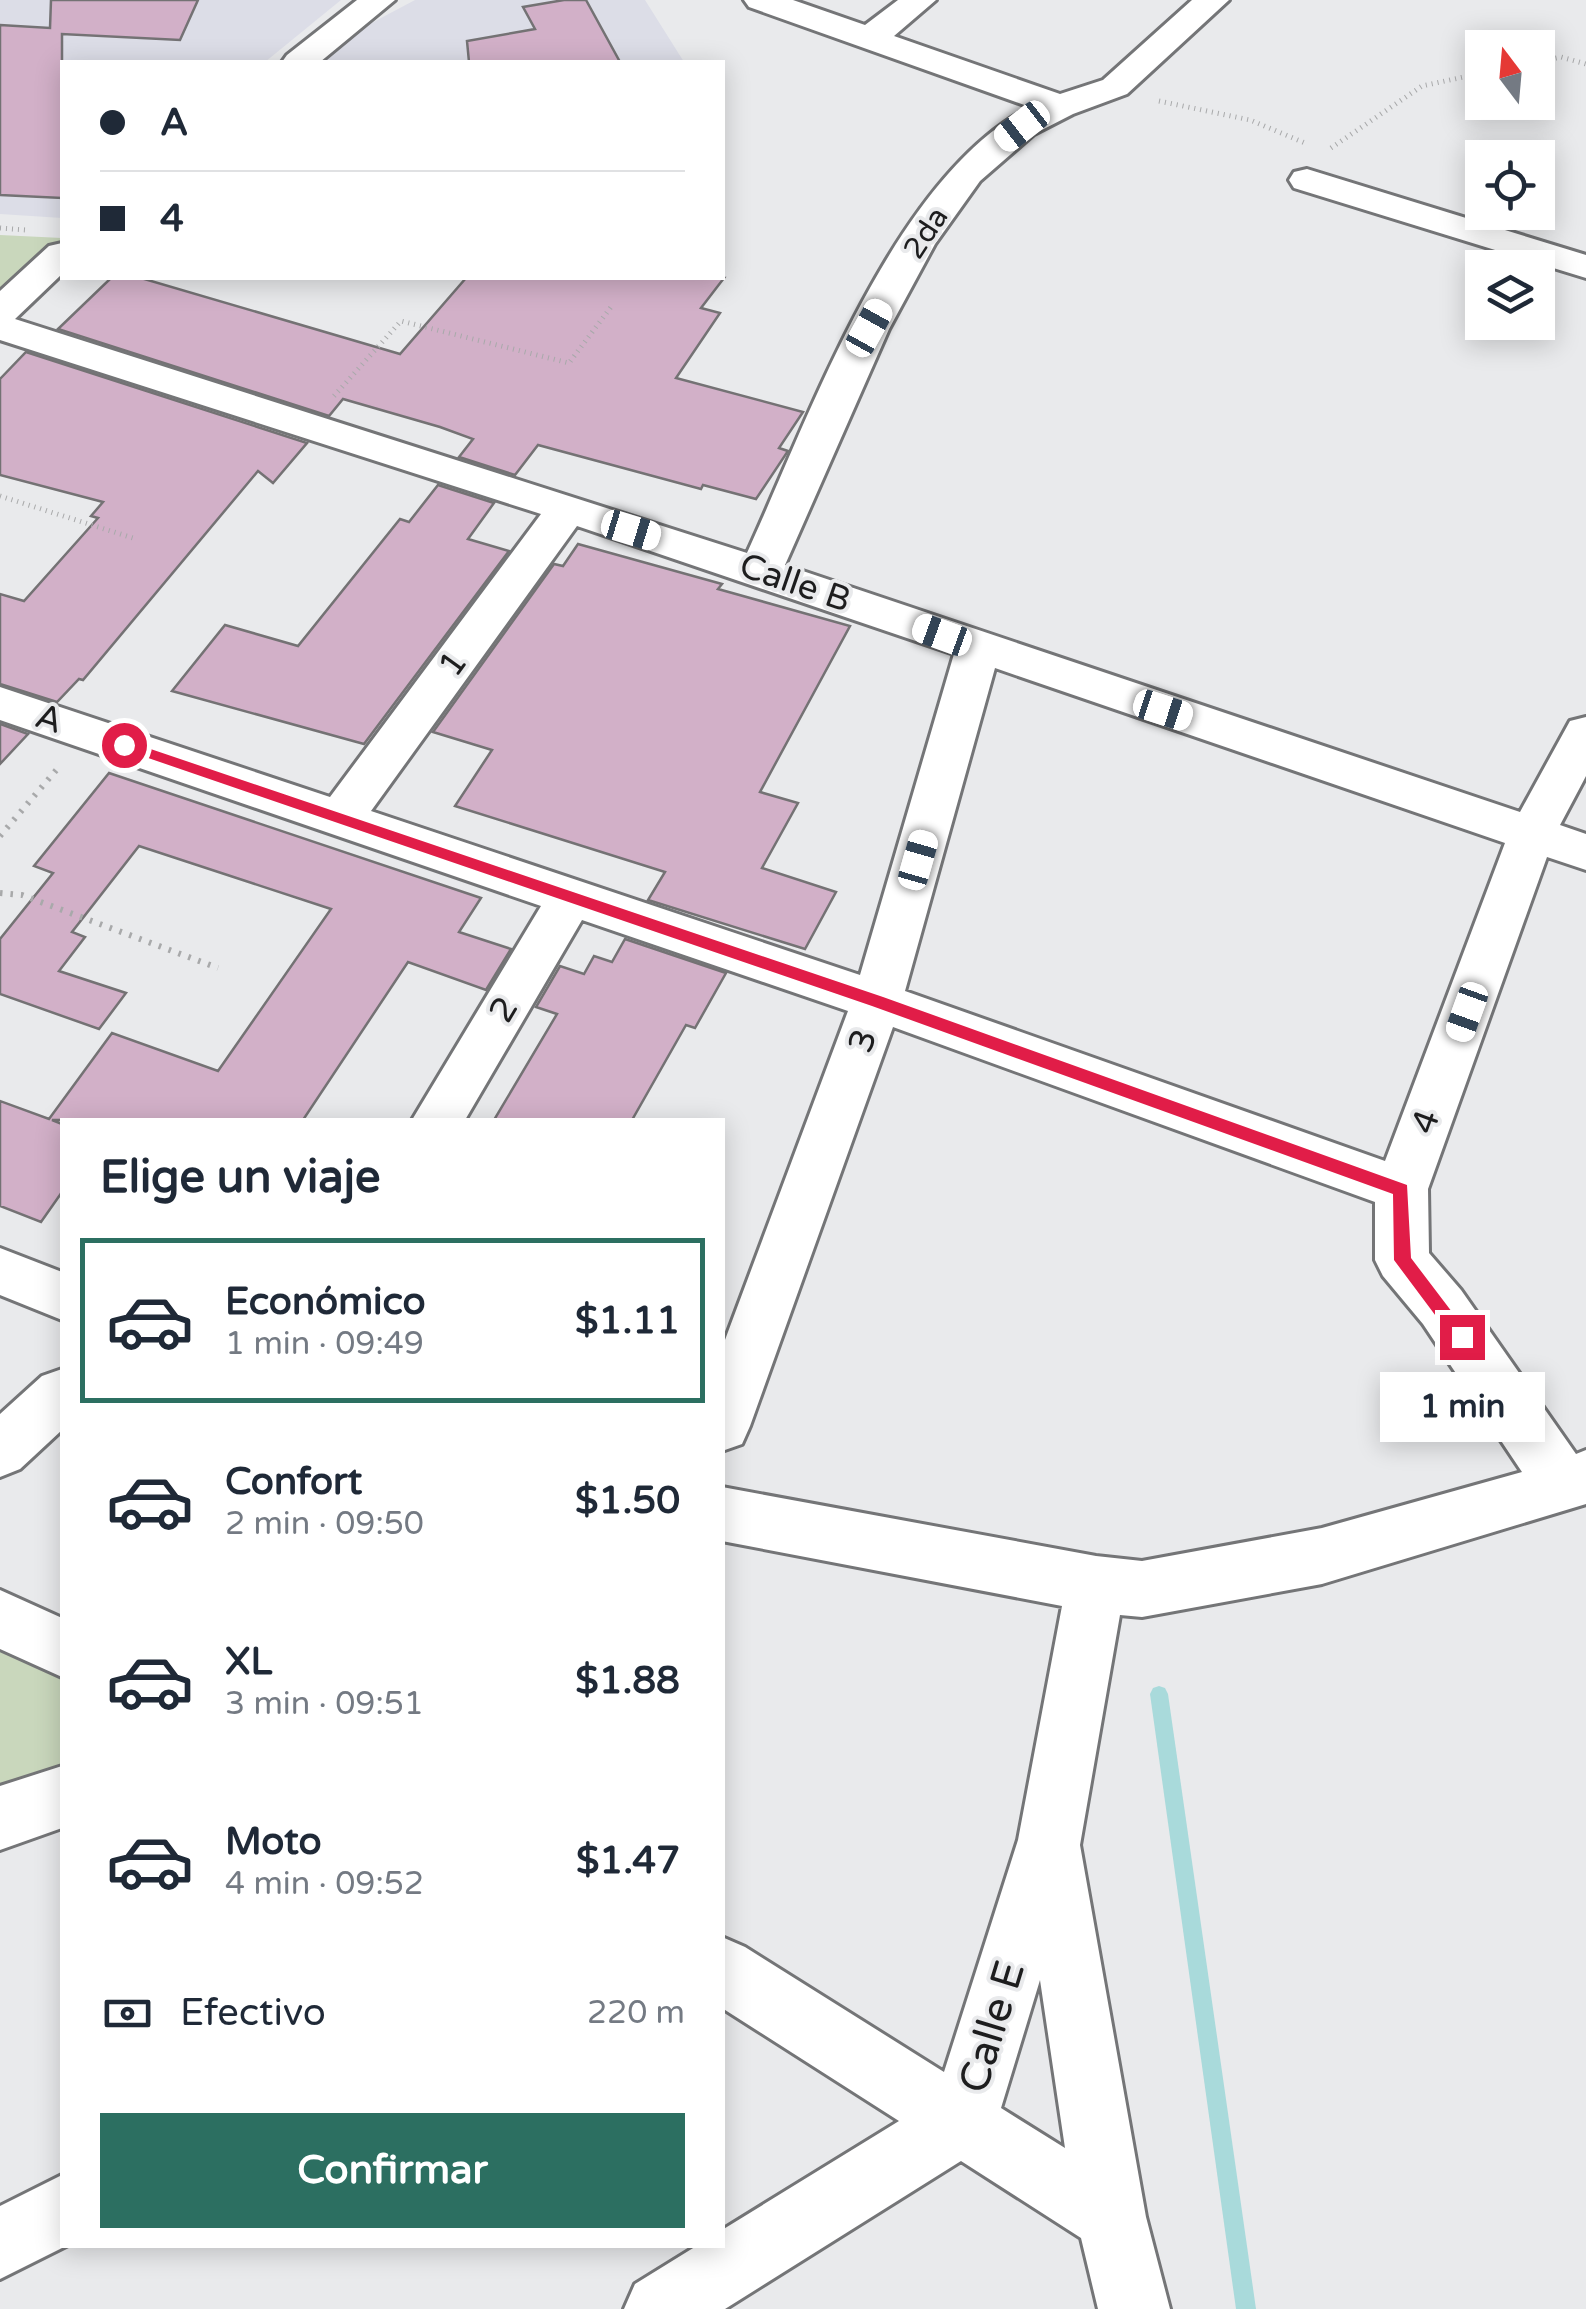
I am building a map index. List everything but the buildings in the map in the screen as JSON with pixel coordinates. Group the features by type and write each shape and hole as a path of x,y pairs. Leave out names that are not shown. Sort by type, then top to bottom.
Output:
{"street":[{"path":"303,60 378,0"},
{"path":"761,0 1060,106"},
{"path":"870,38 918,0"},
{"name":"2da","path":"761,570 869,328 917,243 967,173 1022,126 1060,106 1115,87 1212,0"},
{"path":"1317,166 1586,267"},
{"path":"0,312 60,256"},
{"name":"Calle B","path":"0,326 311,422 566,510 761,570 978,648 1586,852"},
{"name":"1","path":"339,818 566,510"},
{"name":"3","path":"725,1418 877,1001 978,648"},
{"name":"A","path":"0,703 570,900 877,1001 1402,1190"},
{"name":"4","path":"1575,1481 1402,1260 1402,1190 1532,834 1586,733"},
{"name":"2","path":"439,1118 570,900"},
{"path":"0,1271 60,1295"},
{"path":"0,1451 60,1396"},
{"path":"725,1515 1096,1584 1142,1588 1322,1556 1575,1481"},
{"name":"Calle E","path":"660,2309 963,2121 1050,1840 1096,1584"},
{"path":"0,1618 60,1647"},
{"path":"0,1818 60,1798"},
{"path":"1050,1840 1111,2217 1134,2309"},
{"path":"725,1972 1111,2217"},
{"path":"0,2244 60,2211"}],"path":[{"path":"1555,59 1586,64"},
{"path":"1115,87 1149,99 1250,120 1317,166 1422,86 1465,77"},
{"path":"311,422 401,320 569,363 611,308"},
{"path":"0,496 133,538"},
{"path":"0,836 88,732"},
{"path":"0,892 22,895 218,968"}],"shaded area":[{"path":"0,0 341,0 267,60 60,60 60,218 0,214"},
{"path":"415,0 645,0 683,60 320,60 315,53"}],"green space":[{"path":"0,235 60,238 60,245 0,295"},
{"path":"0,1618 60,1647 60,1798 0,1818"}],"waterway":[{"path":"1159,1694 1246,2309"}],"route":[{"path":"124,745 570,900 877,1001 1402,1190 1402,1260 1462,1337"}]}
